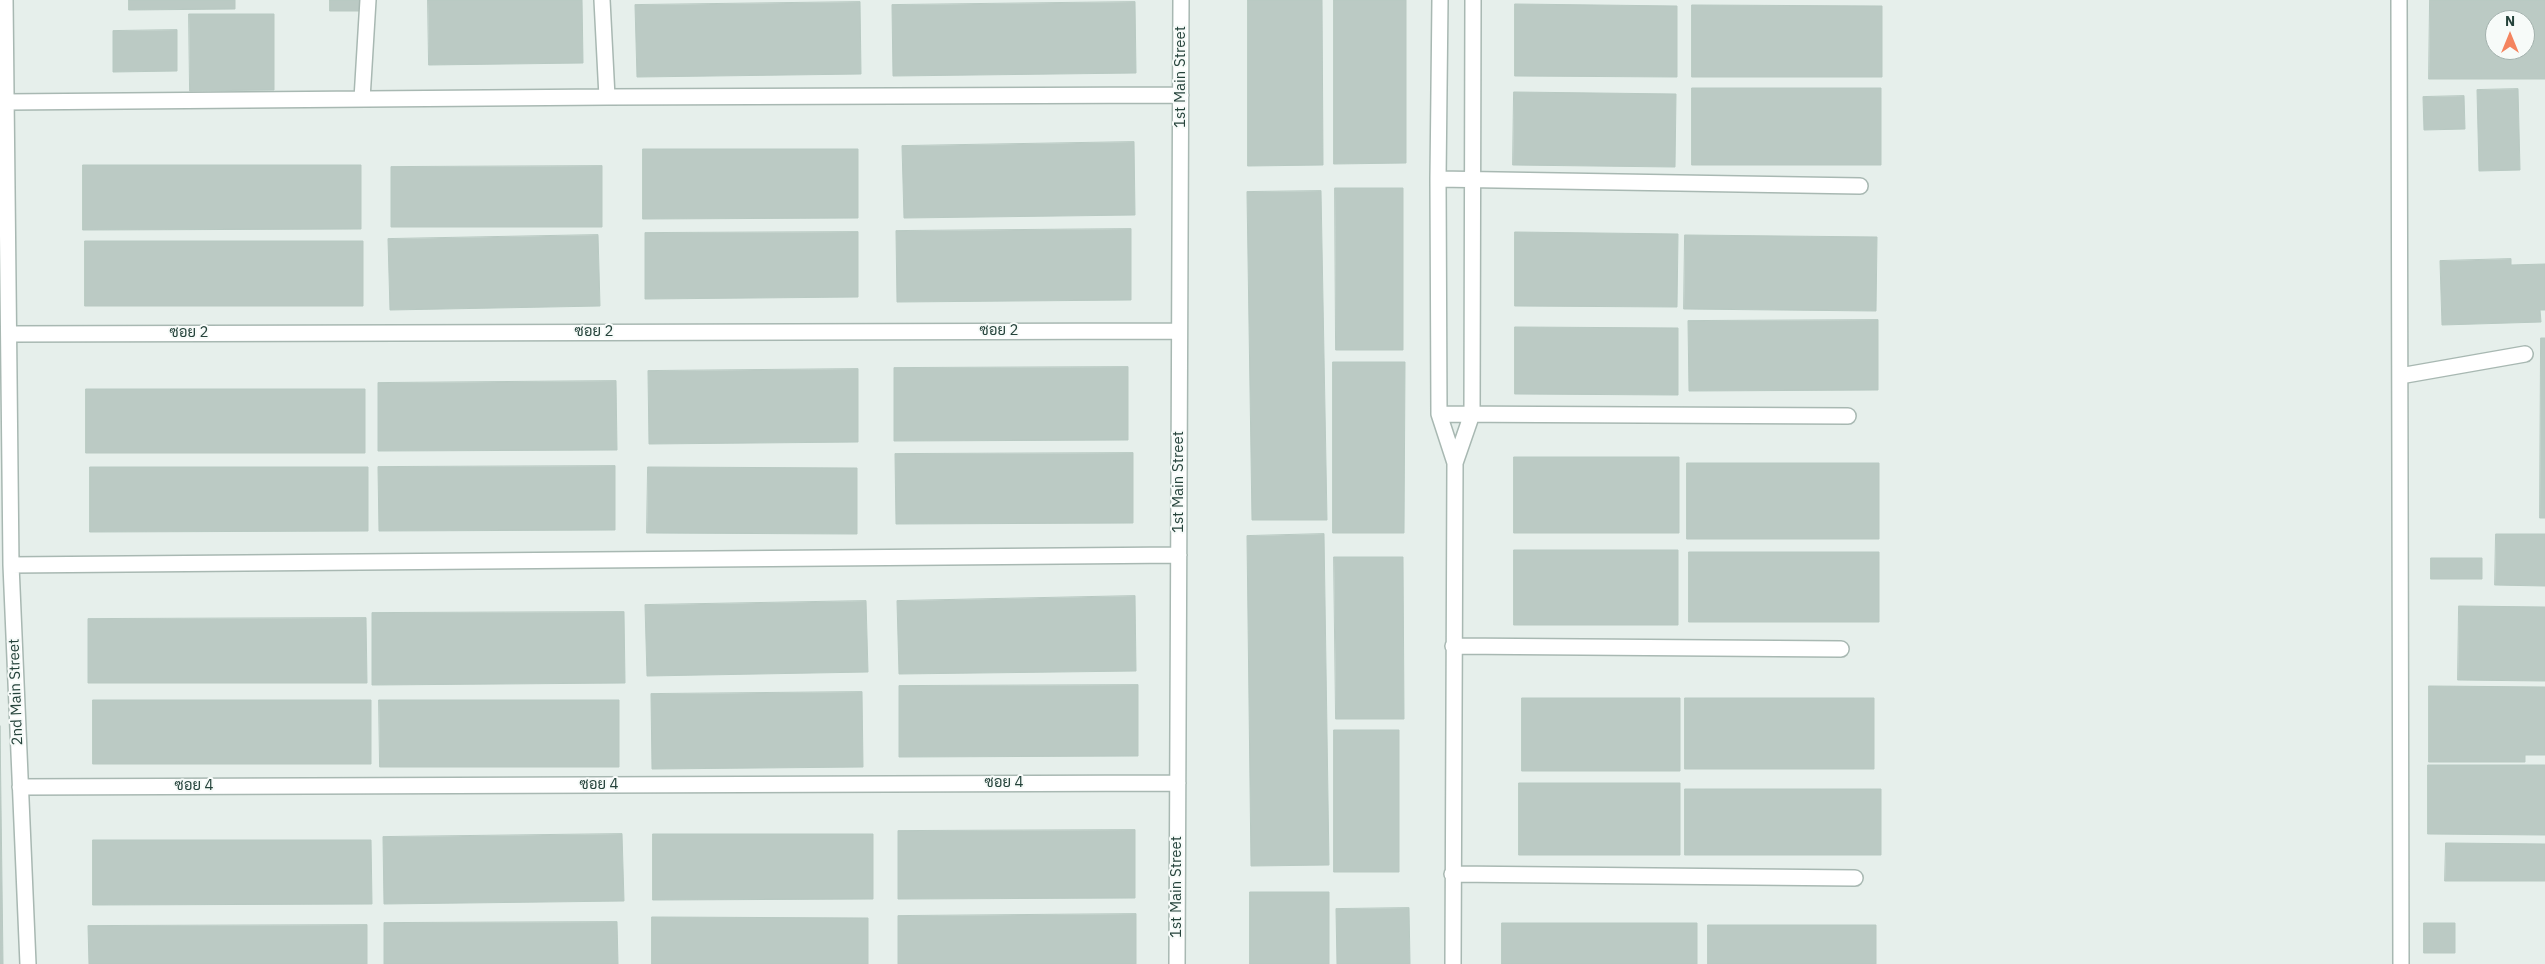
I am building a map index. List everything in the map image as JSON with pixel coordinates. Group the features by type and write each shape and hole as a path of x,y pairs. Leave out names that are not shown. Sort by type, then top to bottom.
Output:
{"street":[{"name":"2nd Main Street","path":"5,0 10,566 28,964"},
{"path":"362,98 368,0"},
{"path":"602,0 607,97"},
{"name":"1st Main Street","path":"1177,964 1181,0"},
{"path":"1440,0 1438,179 1440,414 1455,463 1453,964"},
{"path":"1455,463 1472,414 1474,0"},
{"path":"2399,0 2401,964"},
{"path":"6,102 362,98 1181,95"},
{"path":"1438,179 1860,186"},
{"name":"ซอย 2","path":"9,334 1179,331"},
{"path":"2400,376 2526,354"},
{"path":"1440,414 1848,416"},
{"path":"10,566 1179,555"},
{"path":"1453,646 1841,649"},
{"name":"ซอย 4","path":"20,786 1178,783"},
{"path":"1452,874 1855,878"}],"building":[{"path":"129,0 235,0 235,9 129,10"},
{"path":"330,0 363,0 363,11 330,11"},
{"path":"428,0 582,0 583,63 429,65"},
{"path":"1248,0 1322,0 1323,165 1248,166"},
{"path":"1334,0 1406,0 1406,163 1334,164"},
{"path":"2430,0 2545,0 2545,79 2429,79"},
{"path":"860,2 861,74 637,77 635,5"},
{"path":"1135,2 1136,73 893,76 892,5"},
{"path":"1515,4 1677,6 1677,77 1515,76"},
{"path":"1692,5 1882,6 1882,77 1692,77"},
{"path":"189,14 274,14 274,90 190,91"},
{"path":"177,30 177,71 113,72 113,31"},
{"path":"1692,88 1881,88 1881,165 1692,165"},
{"path":"2518,89 2520,170 2479,171 2477,90"},
{"path":"1514,92 1676,94 1675,167 1513,165"},
{"path":"2464,96 2465,129 2424,130 2423,97"},
{"path":"1134,142 1135,215 904,218 902,146"},
{"path":"643,149 858,149 858,218 643,219"},
{"path":"83,165 361,165 361,229 83,230"},
{"path":"602,166 602,227 391,227 391,167"},
{"path":"1335,188 1403,188 1403,350 1336,350"},
{"path":"1321,191 1327,520 1252,520 1247,192"},
{"path":"1131,229 1131,300 897,302 896,231"},
{"path":"858,232 858,297 645,299 645,233"},
{"path":"1515,232 1678,234 1677,307 1515,306"},
{"path":"598,235 600,306 390,310 388,239"},
{"path":"1685,235 1877,237 1876,311 1684,309"},
{"path":"85,241 363,241 363,306 85,306"},
{"path":"2511,259 2511,265 2545,264 2545,310 2540,310 2541,322 2442,325 2440,261"},
{"path":"0,281 2,351 0,351"},
{"path":"1878,320 1878,390 1689,391 1688,321"},
{"path":"1515,327 1678,328 1678,395 1515,394"},
{"path":"2541,338 2545,338 2545,518 2540,518"},
{"path":"1333,362 1405,362 1404,533 1333,533"},
{"path":"1128,367 1128,440 894,441 894,368"},
{"path":"858,369 858,442 649,444 648,371"},
{"path":"616,381 617,450 378,451 378,383"},
{"path":"86,389 365,389 365,453 86,453"},
{"path":"1133,453 1133,523 896,524 895,454"},
{"path":"1514,457 1679,457 1679,533 1514,533"},
{"path":"1687,463 1879,463 1879,539 1687,539"},
{"path":"615,466 615,530 379,531 378,467"},
{"path":"90,467 368,467 368,531 90,532"},
{"path":"648,467 857,468 857,534 647,533"},
{"path":"1324,534 1329,865 1251,866 1247,536"},
{"path":"2496,534 2545,534 2545,586 2495,585"},
{"path":"1514,550 1678,550 1678,625 1514,625"},
{"path":"1689,552 1879,552 1879,622 1689,622"},
{"path":"1334,557 1403,557 1404,719 1336,719"},
{"path":"2431,558 2482,558 2482,579 2431,579"},
{"path":"1135,596 1136,671 899,674 897,601"},
{"path":"866,601 868,672 647,676 645,605"},
{"path":"2459,606 2545,607 2545,681 2458,680"},
{"path":"624,612 625,683 372,685 372,613"},
{"path":"366,618 367,683 88,683 88,619"},
{"path":"1138,685 1138,756 899,757 899,686"},
{"path":"2429,686 2545,687 2545,755 2525,755 2525,762 2429,762"},
{"path":"862,692 863,767 652,769 651,694"},
{"path":"1522,698 1680,698 1680,771 1522,771"},
{"path":"1685,698 1874,698 1874,769 1685,769"},
{"path":"93,700 371,700 371,764 93,764"},
{"path":"379,700 619,700 619,767 380,767"},
{"path":"0,726 3,964 0,964"},
{"path":"1334,730 1399,730 1399,872 1334,872"},
{"path":"2428,765 2545,765 2545,835 2428,834"},
{"path":"1519,783 1680,783 1680,855 1519,855"},
{"path":"1685,789 1881,789 1881,855 1685,855"},
{"path":"1135,830 1135,898 898,899 898,831"},
{"path":"622,834 624,901 384,904 383,837"},
{"path":"653,834 873,834 873,899 653,900"},
{"path":"93,840 371,840 372,904 93,905"},
{"path":"2446,843 2545,844 2545,881 2445,881"},
{"path":"1250,892 1329,892 1329,964 1250,964"},
{"path":"1409,908 1410,964 1337,964 1336,909"},
{"path":"1136,914 1136,964 898,964 898,916"},
{"path":"652,917 868,918 868,964 652,964"},
{"path":"617,922 618,964 384,964 384,923"},
{"path":"1502,923 1697,923 1697,964 1502,964"},
{"path":"2424,923 2455,923 2455,953 2424,953"},
{"path":"367,925 367,964 89,964 88,926"},
{"path":"1708,925 1876,925 1876,964 1708,964"}]}
